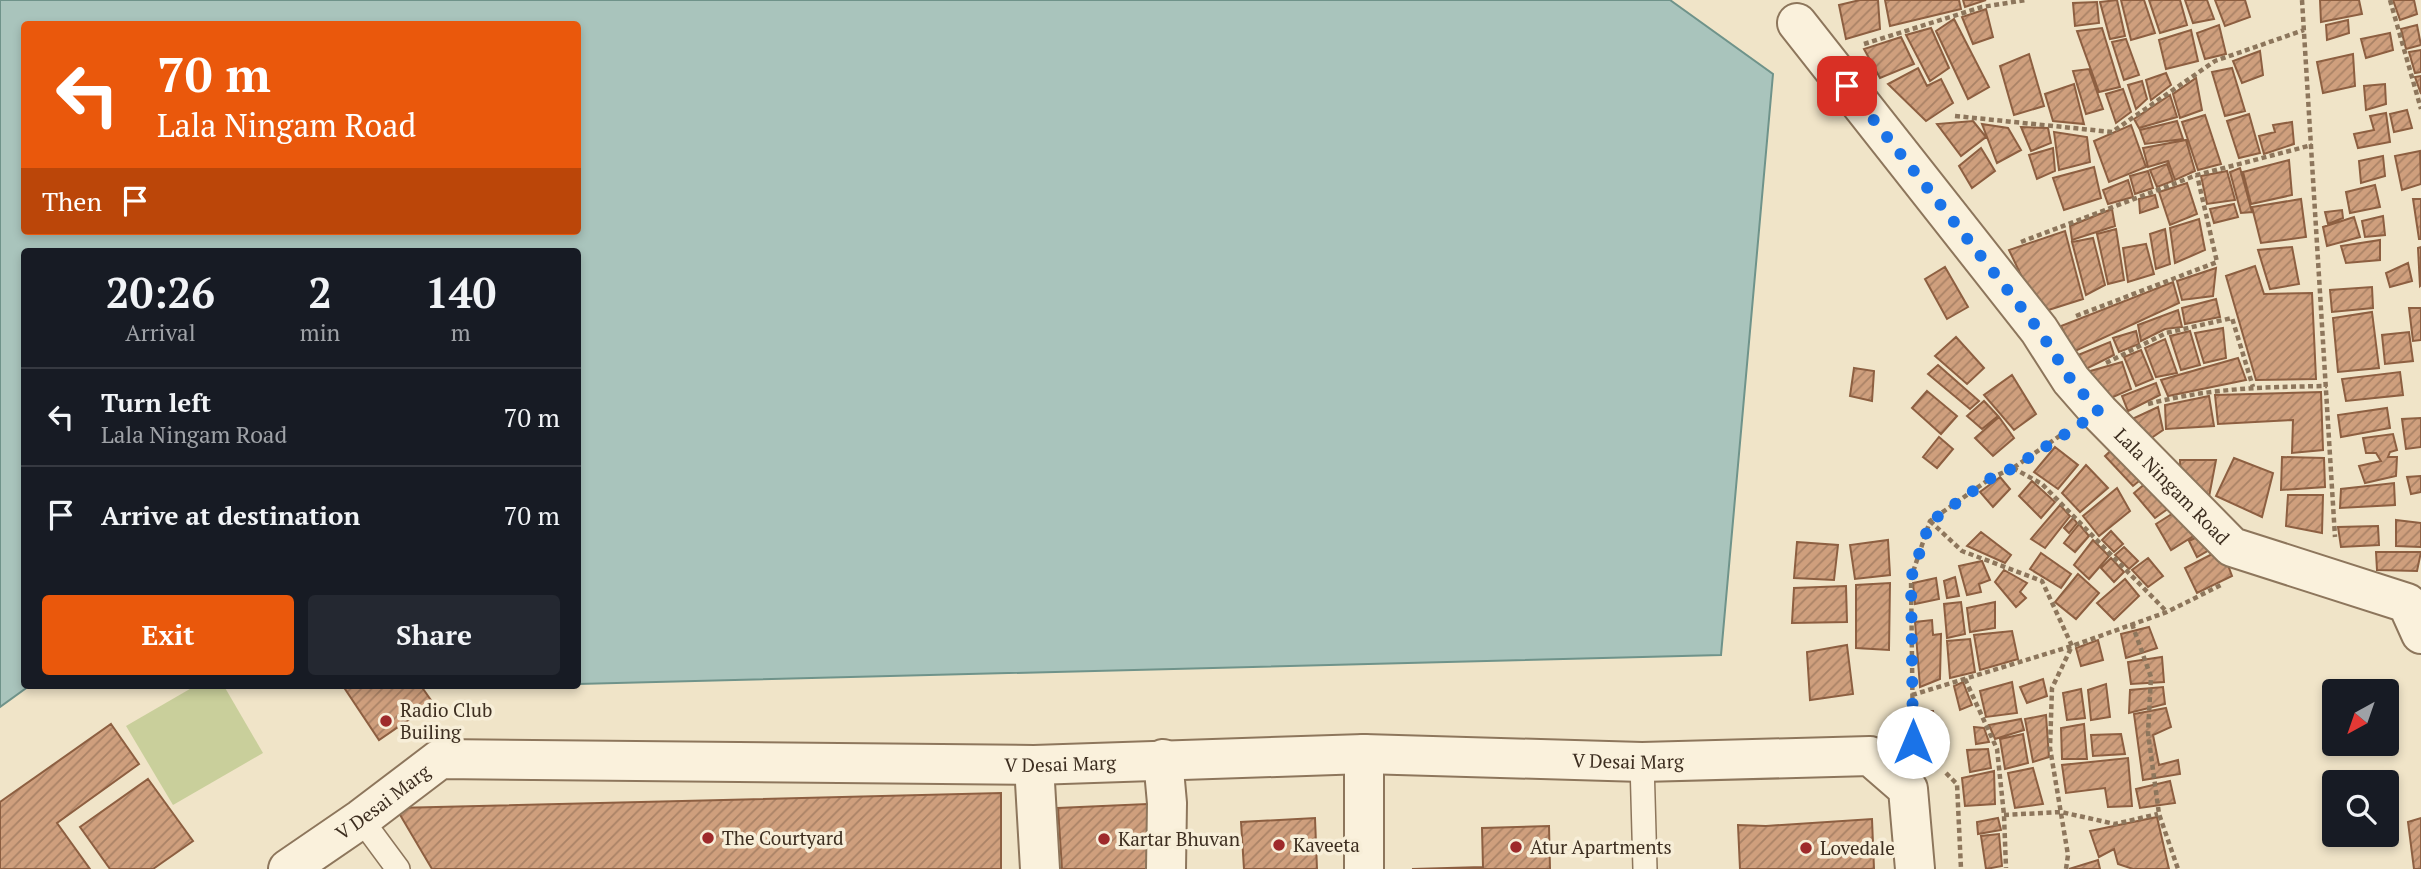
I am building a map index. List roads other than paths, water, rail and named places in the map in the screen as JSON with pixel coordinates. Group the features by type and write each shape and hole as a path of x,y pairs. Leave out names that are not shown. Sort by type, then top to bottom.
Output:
{"street":[{"name":"Lala Ningam Road","path":"1797,23 2039,330 2071,380 2232,547 2407,603 2421,634"},
{"name":"V Desai Marg","path":"307,864 440,759 1034,765 1364,754 1642,762 1870,756 1908,789 1915,869"},
{"path":"1364,754 1364,869"},
{"path":"1163,760 1167,803 1166,869"},
{"path":"1034,765 1040,869"}],"lane":[{"path":"1642,762 1646,869"},
{"path":"361,819 398,869"}],"water":[{"path":"0,0 1670,0 1773,74 1721,655 581,684 581,248 21,248 21,689 25,689 0,707"}],"place":[{"name":"Radio Club Builing","path":"386,721"},
{"name":"The Courtyard","path":"708,838"},
{"name":"Kartar Bhuvan","path":"1104,839"},
{"name":"Kaveeta","path":"1279,845"},
{"name":"Atur Apartments","path":"1516,847"},
{"name":"Lovedale","path":"1806,848"}]}
